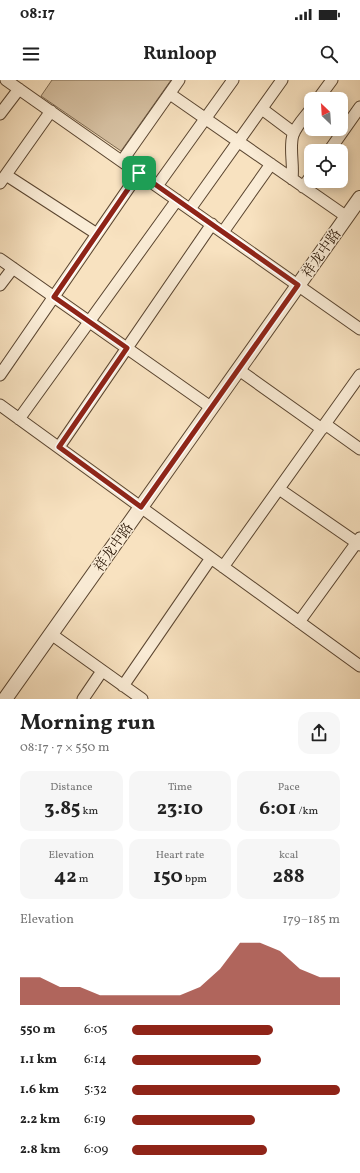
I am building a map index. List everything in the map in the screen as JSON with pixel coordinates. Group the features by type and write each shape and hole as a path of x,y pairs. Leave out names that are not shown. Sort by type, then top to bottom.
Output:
{"street":[{"path":"6,80 360,329"},
{"path":"122,161 180,80"},
{"path":"157,186 233,80"},
{"path":"190,210 282,80"},
{"path":"323,92 332,80"},
{"path":"0,114 19,89"},
{"path":"170,94 347,217"},
{"path":"348,120 360,107"},
{"path":"262,109 294,133"},
{"path":"51,111 3,179 97,234"},
{"path":"292,179 294,166 292,142 294,133 304,120"},
{"path":"223,232 271,164"},
{"path":"0,375 139,173"},
{"name":"祥龙中路","path":"5,699 360,198"},
{"path":"19,419 177,200"},
{"path":"59,447 212,224"},
{"path":"0,259 212,408"},
{"path":"0,285 13,268"},
{"path":"239,370 323,427 360,449"},
{"path":"223,567 360,374"},
{"path":"0,405 360,666"},
{"path":"279,489 359,542 299,622"},
{"path":"123,686 211,558"},
{"path":"51,634 142,699"},
{"path":"82,699 102,671"}],"shaded area":[{"path":"52,80 171,80 121,151 41,96"}],"route":[{"path":"139,173 298,285 141,507 59,447 127,348 54,297 139,173"}]}
